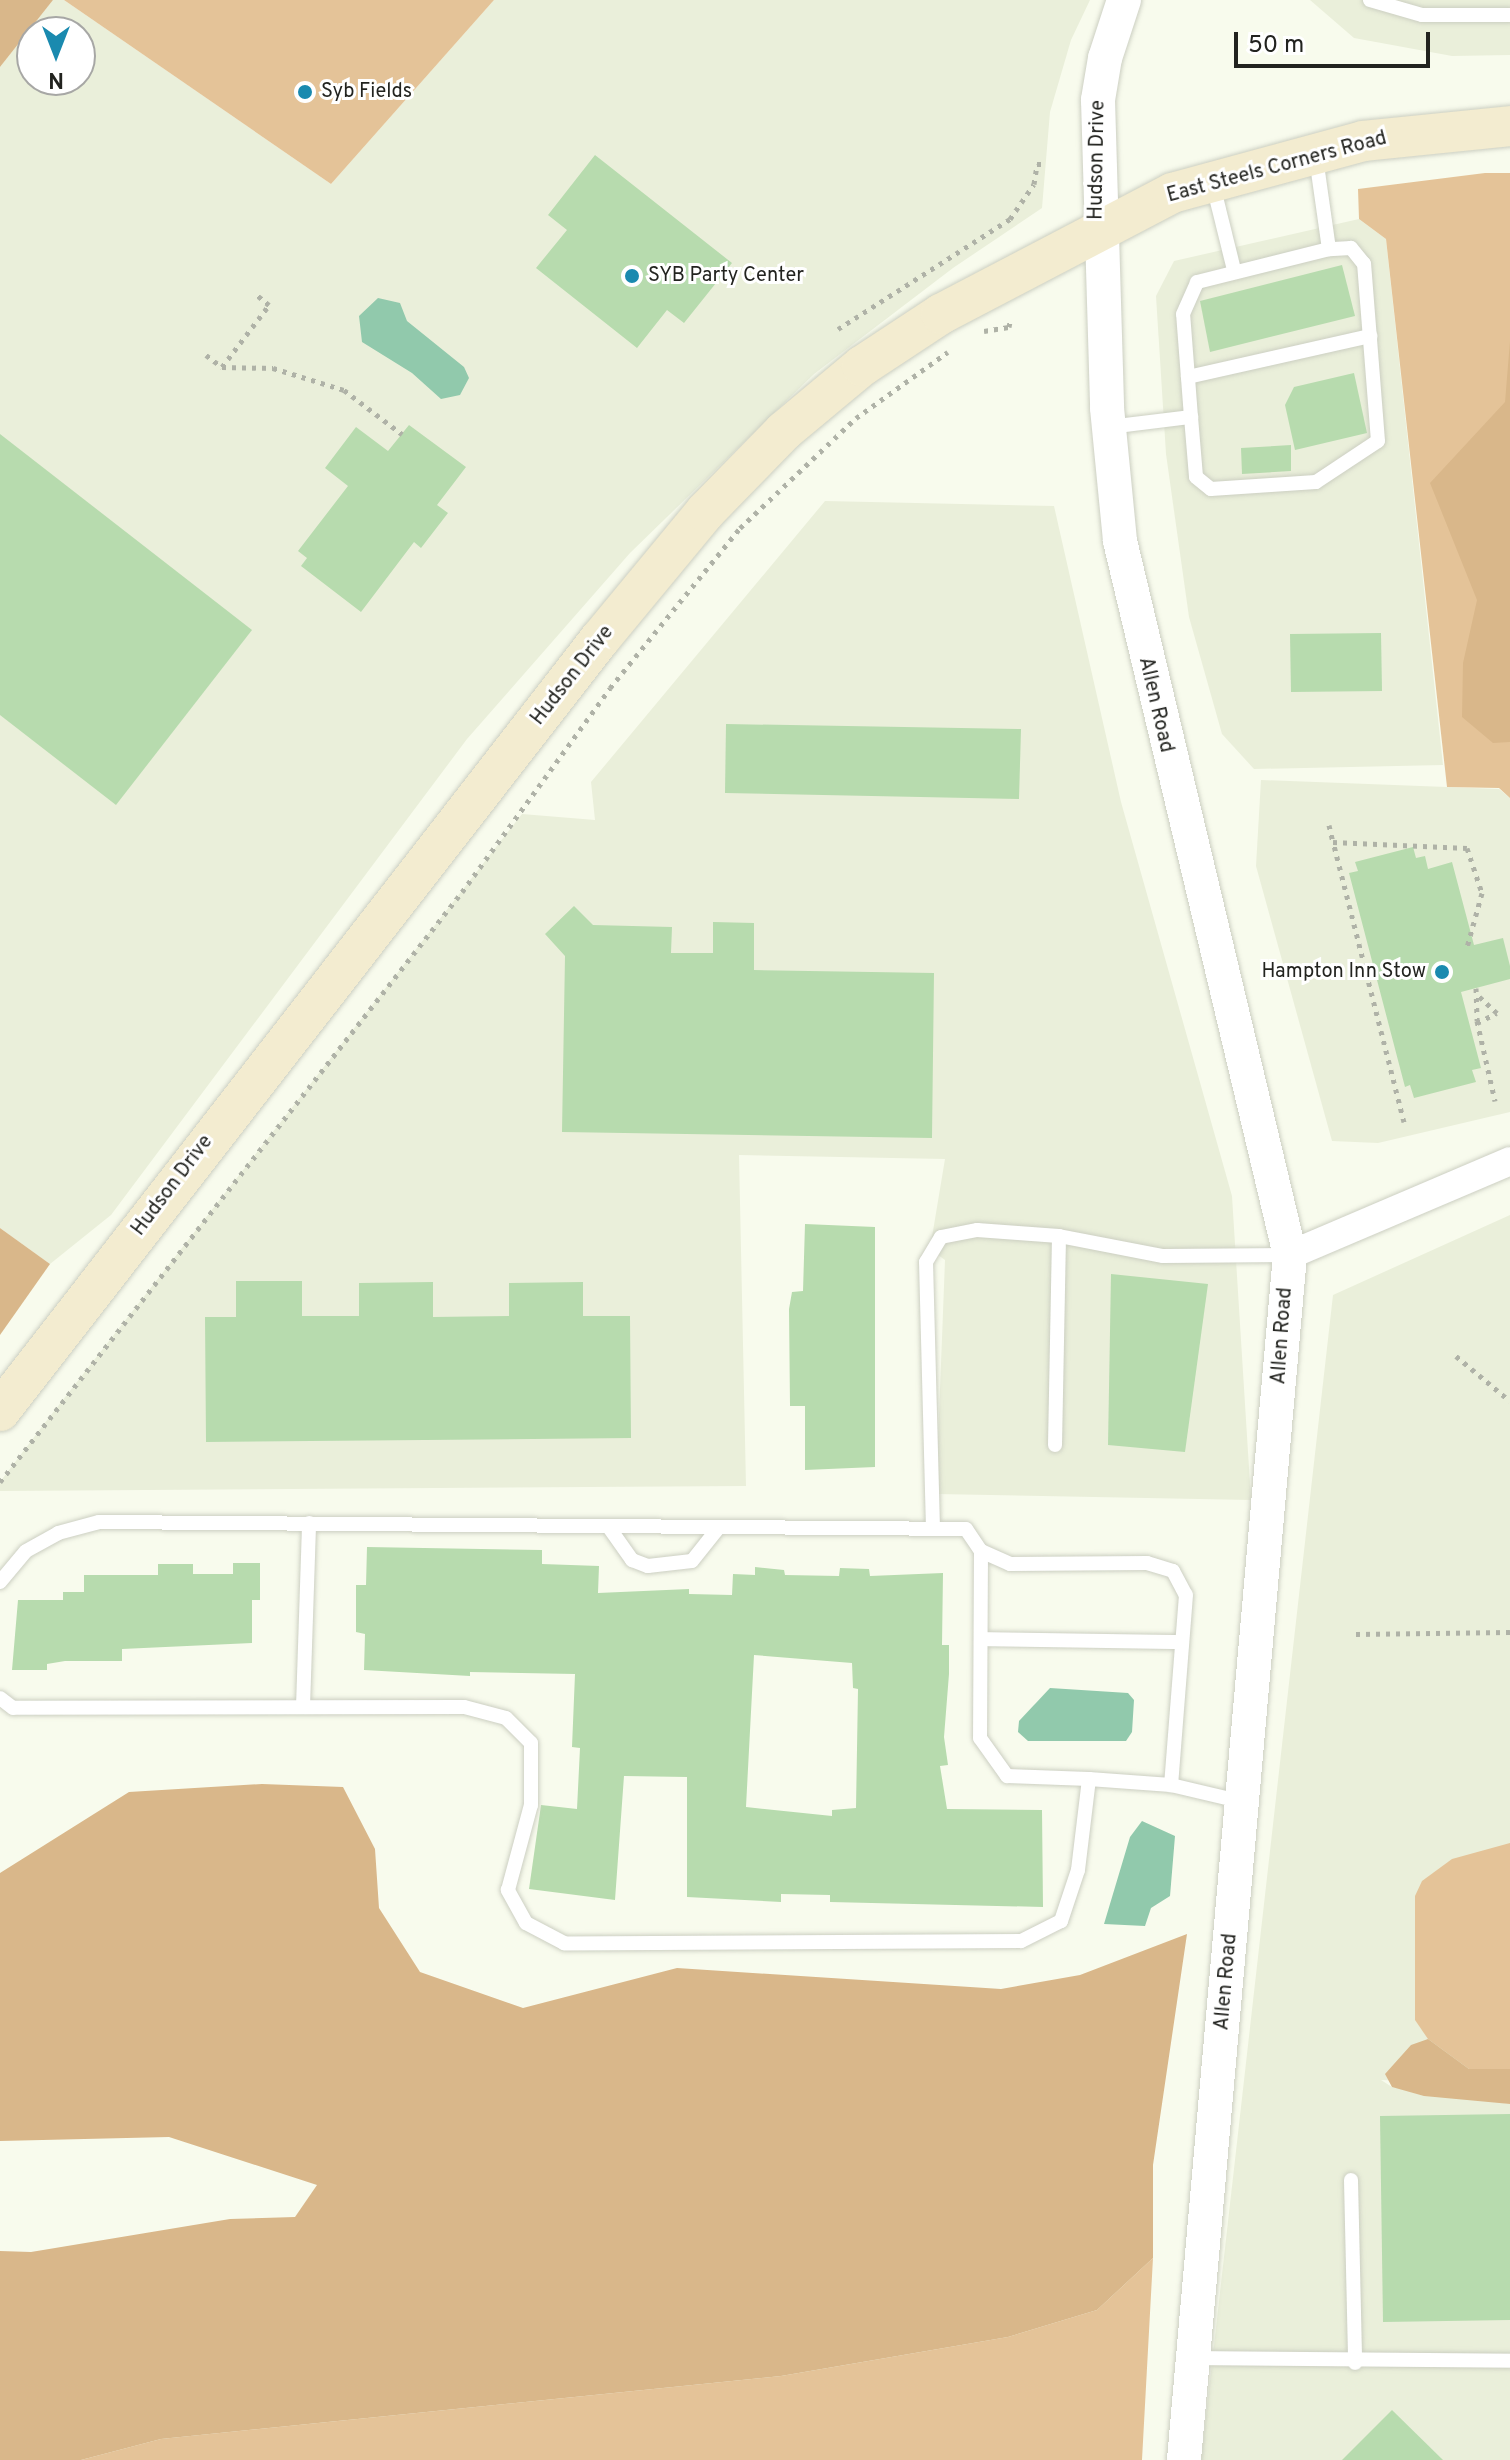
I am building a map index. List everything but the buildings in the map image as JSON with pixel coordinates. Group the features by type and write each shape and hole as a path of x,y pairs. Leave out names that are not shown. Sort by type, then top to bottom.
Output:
{"main road":[{"name":"East Steels Corners Road","path":"1099,229 1172,193 1363,141 1510,126"},
{"name":"Hudson Drive","path":"0,1411 316,998 705,512 784,431 862,366 941,314 1099,229"}],"street":[{"name":"Hudson Drive","path":"1099,229 1098,100 1105,58 1124,0"},
{"name":"Allen Road","path":"1099,229 1108,427 1134,611 1290,1255 1184,2460"},
{"path":"1290,1255 1510,1161"}],"lane":[{"path":"1370,0 1422,15 1510,15"},
{"path":"1316,154 1329,249"},
{"path":"1213,182 1234,270"},
{"path":"1351,248 1360,253 1378,441 1316,482 1204,487 1196,477 1188,377 1187,296 1197,282 1234,270 1329,249 1351,248"},
{"path":"1188,377 1370,336"},
{"path":"1108,427 1191,417"},
{"path":"933,1529 926,1262 941,1237 977,1230 1059,1236 1163,1256 1290,1255"},
{"path":"1055,1445 1059,1236"},
{"path":"0,1582 26,1551 58,1533 99,1522 966,1529 981,1551 1010,1564 1147,1563 1173,1571 1186,1595 1171,1785"},
{"path":"303,1707 309,1523"},
{"path":"608,1526 632,1560 648,1566 692,1561 719,1527"},
{"path":"981,1551 980,1738 1007,1776 1171,1785 1243,1802"},
{"path":"981,1639 1182,1642"},
{"path":"0,1698 13,1708 464,1707 506,1718 531,1743 531,1805 508,1890 526,1923 564,1943 1021,1941 1061,1921 1078,1870 1089,1779"},
{"path":"1351,2180 1355,2363"},
{"path":"1193,2358 1355,2363 1510,2361"}],"path":[{"path":"838,329 1010,219 1034,184 1037,164 1043,164"},
{"path":"222,367 269,305 256,294"},
{"path":"974,336 1009,327 1010,322"},
{"path":"0,1482 462,892 610,688 740,528 856,418 953,349"},
{"path":"206,355 222,367 273,368 344,390 402,434"},
{"path":"1329,825 1404,1122"},
{"path":"1333,842 1467,848 1482,893 1467,947"},
{"path":"1476,988 1477,1023 1495,1101"},
{"path":"1477,1023 1497,1013 1478,995"},
{"path":"1456,1356 1510,1401"},
{"path":"1356,1634 1510,1632"}],"shaded area":[{"path":"0,0 53,0 40,16 16,16 16,47 0,67"},
{"path":"53,0 64,0 87,16 40,16"},
{"name":"Syb Fields","path":"64,0 494,0 331,184 96,22 96,16 87,16"},
{"path":"494,0 1090,0 1071,40 1050,112 1042,208 953,268 814,374 630,553 467,739 111,1215 50,1264 0,1228 0,67 16,47 16,96 96,96 96,22 331,184"},
{"path":"1310,0 1510,0 1510,55 1452,56 1354,38"},
{"path":"1485,173 1510,173 1510,798 1499,788 1447,787 1386,239 1359,219 1358,189"},
{"path":"1359,219 1386,239 1443,765 1254,769 1222,734 1189,617 1166,454 1156,296 1174,261"},
{"path":"378,298 400,303 407,321 464,367 469,378 460,395 441,399 412,373 362,342 359,316"},
{"path":"1510,341 1510,742 1493,743 1462,717 1463,663 1477,600 1430,483 1505,402"},
{"path":"825,501 1054,506 1121,802 1232,1196 1251,1500 936,1494 945,1260 930,1249 945,1159 739,1155 746,1486 0,1491 0,1482 44,1424 522,814 595,820 591,782"},
{"path":"1261,780 1499,789 1510,798 1510,1112 1378,1143 1332,1141 1256,866"},
{"path":"1510,1215 1510,2084 1381,2080 1392,2087 1510,2104 1510,2460 1201,2460 1333,1295"},
{"path":"0,1228 50,1264 0,1335"},
{"path":"1050,1688 1128,1693 1134,1700 1132,1732 1126,1741 1028,1741 1018,1732 1019,1721"},
{"path":"262,1784 343,1787 375,1849 379,1908 420,1972 523,2008 677,1968 1001,1989 1080,1975 1187,1934 1153,2165 1153,2258 1097,2310 1008,2337 781,2376 161,2439 81,2460 0,2460 0,2251 31,2252 230,2219 295,2217 317,2185 169,2137 0,2141 0,1873 129,1792"},
{"path":"1142,1821 1175,1836 1170,1896 1151,1908 1145,1926 1104,1924 1130,1837"},
{"path":"1510,1843 1510,2069 1469,2069 1428,2039 1415,2020 1415,1896 1422,1881 1452,1859"},
{"path":"1428,2039 1469,2069 1510,2069 1510,2104 1424,2096 1392,2087 1385,2074 1411,2045"},
{"path":"1153,2258 1142,2460 81,2460 161,2439 781,2376 1008,2337 1097,2310"}],"place":[{"name":"Syb Fields","path":"305,92"},
{"name":"SYB Party Center","path":"632,276"},
{"name":"Hampton Inn Stow","path":"1442,972"}]}
